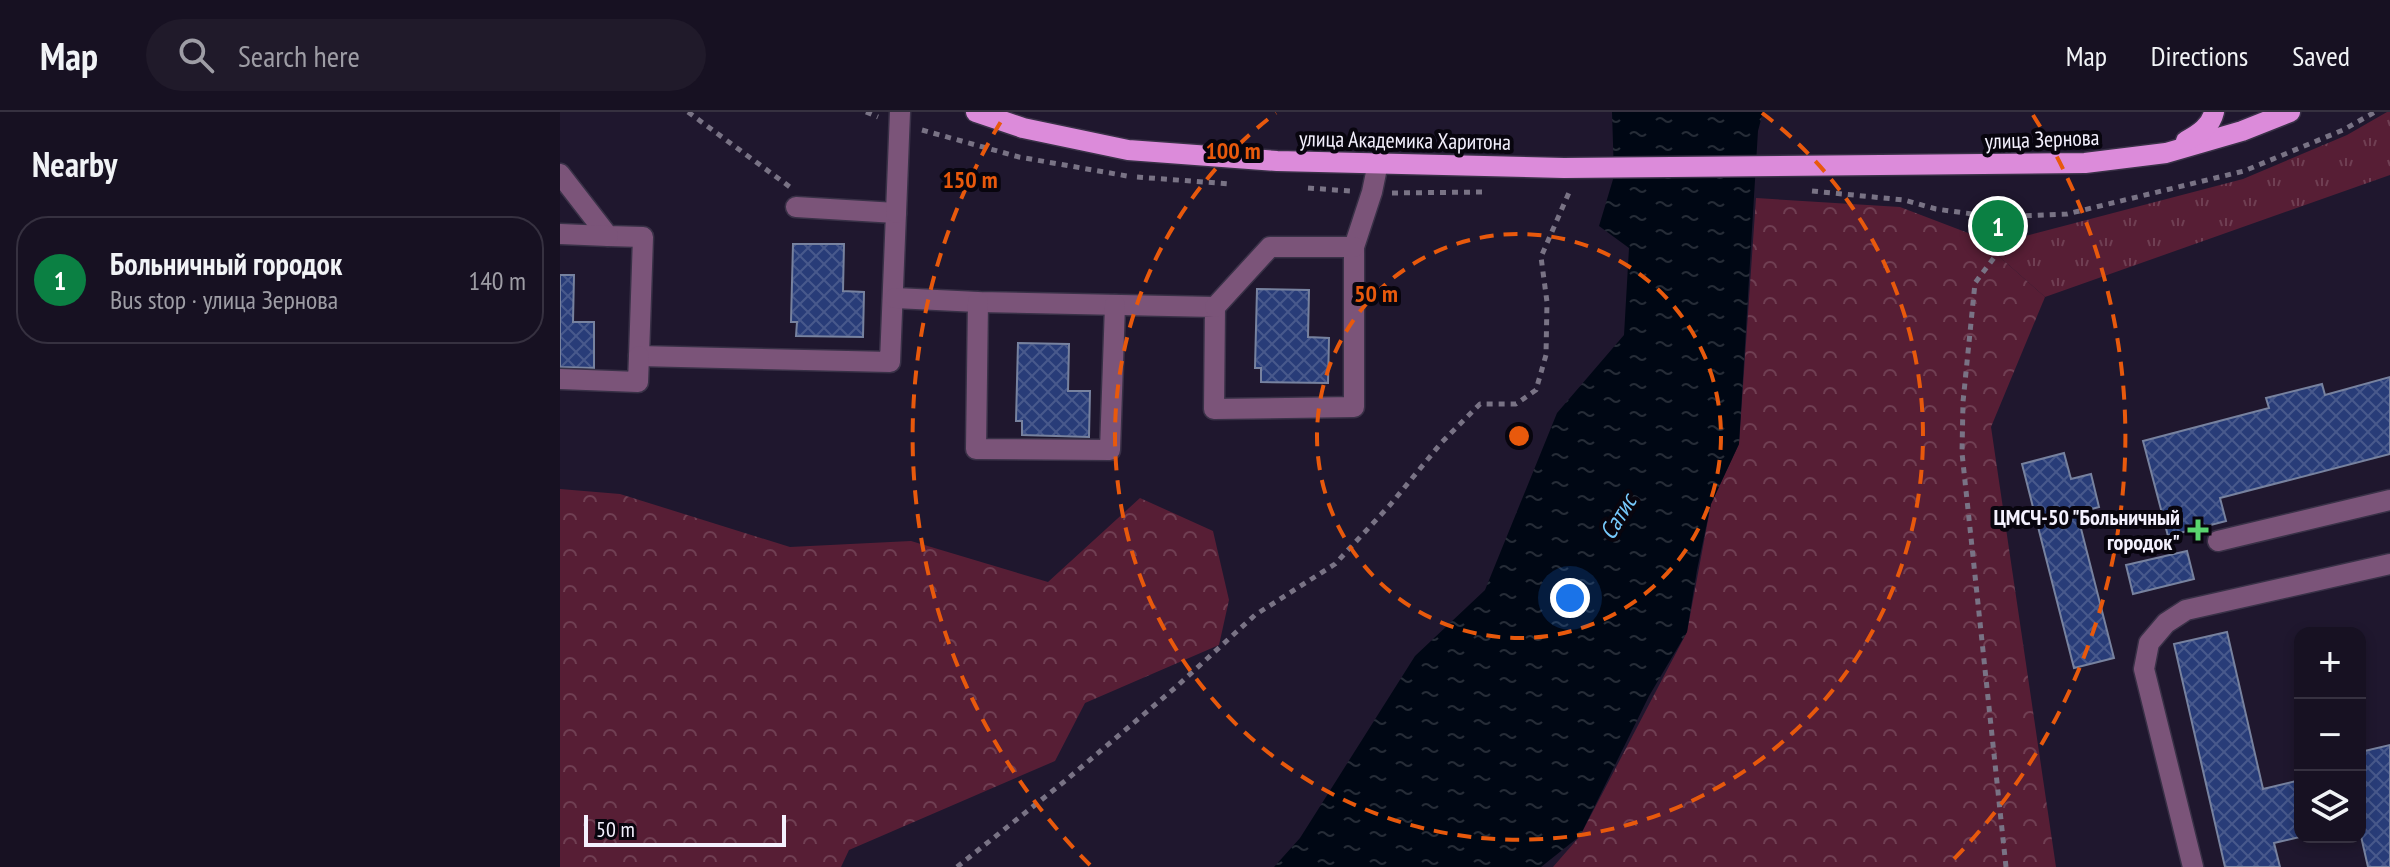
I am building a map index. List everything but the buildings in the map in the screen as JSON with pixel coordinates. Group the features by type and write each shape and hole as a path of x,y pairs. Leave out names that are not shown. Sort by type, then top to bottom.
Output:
{"main road":[{"name":"улица Академика Харитона","path":"976,112 1023,128 1128,150 1277,161 1596,168 1790,167"},
{"path":"2166,153 2198,134 2212,121 2214,112"},
{"name":"улица Зернова","path":"1790,167 2085,163 2166,153 2242,131 2290,112"}],"lane":[{"path":"639,356 890,362 895,298 900,112"},
{"path":"1354,247 1270,247 1215,307 1214,409 1354,407 1354,247 1378,163"},
{"path":"560,174 608,236"},
{"path":"796,207 896,213"},
{"path":"560,234 643,237 638,382 560,379"},
{"path":"895,298 1215,307"},
{"path":"978,302 976,449 1110,450 1115,305"},
{"path":"2218,541 2390,500"},
{"path":"2193,867 2144,669 2149,643 2166,623 2186,610 2390,564"}],"path":[{"path":"688,112 818,209"},
{"path":"957,867 1065,781 1255,615 1335,564 1390,505 1442,442 1480,404 1516,404 1536,390 1546,355 1547,302 1541,257 1571,188"},
{"path":"2006,867 1962,453 1963,402 1975,283 2002,247 2015,216"}],"green space":[{"path":"2390,112 2390,175 2045,297 1976,236 2018,238 2243,179 2347,135"},
{"path":"1756,198 1900,207 1976,236 2045,297 1991,427 2056,867 1553,867 1580,836 1687,632 1711,504 1739,444"},
{"path":"560,489 620,494 790,547 911,541 1048,582 1140,498 1213,531 1229,600 1219,645 1085,703 1055,761 849,850 841,867 560,867"}],"water":[{"name":"Сатис","path":"1612,112 1763,112 1758,131 1739,444 1711,504 1687,632 1649,696 1580,836 1541,867 1274,867 1300,838 1415,656 1485,590 1557,413 1624,335 1629,248 1599,226 1614,176"}],"place":[{"name":"Больничный городок","path":"1998,226"},
{"name":"ЦМСЧ-50 \"Больничный городок\"","path":"2198,530"}]}
